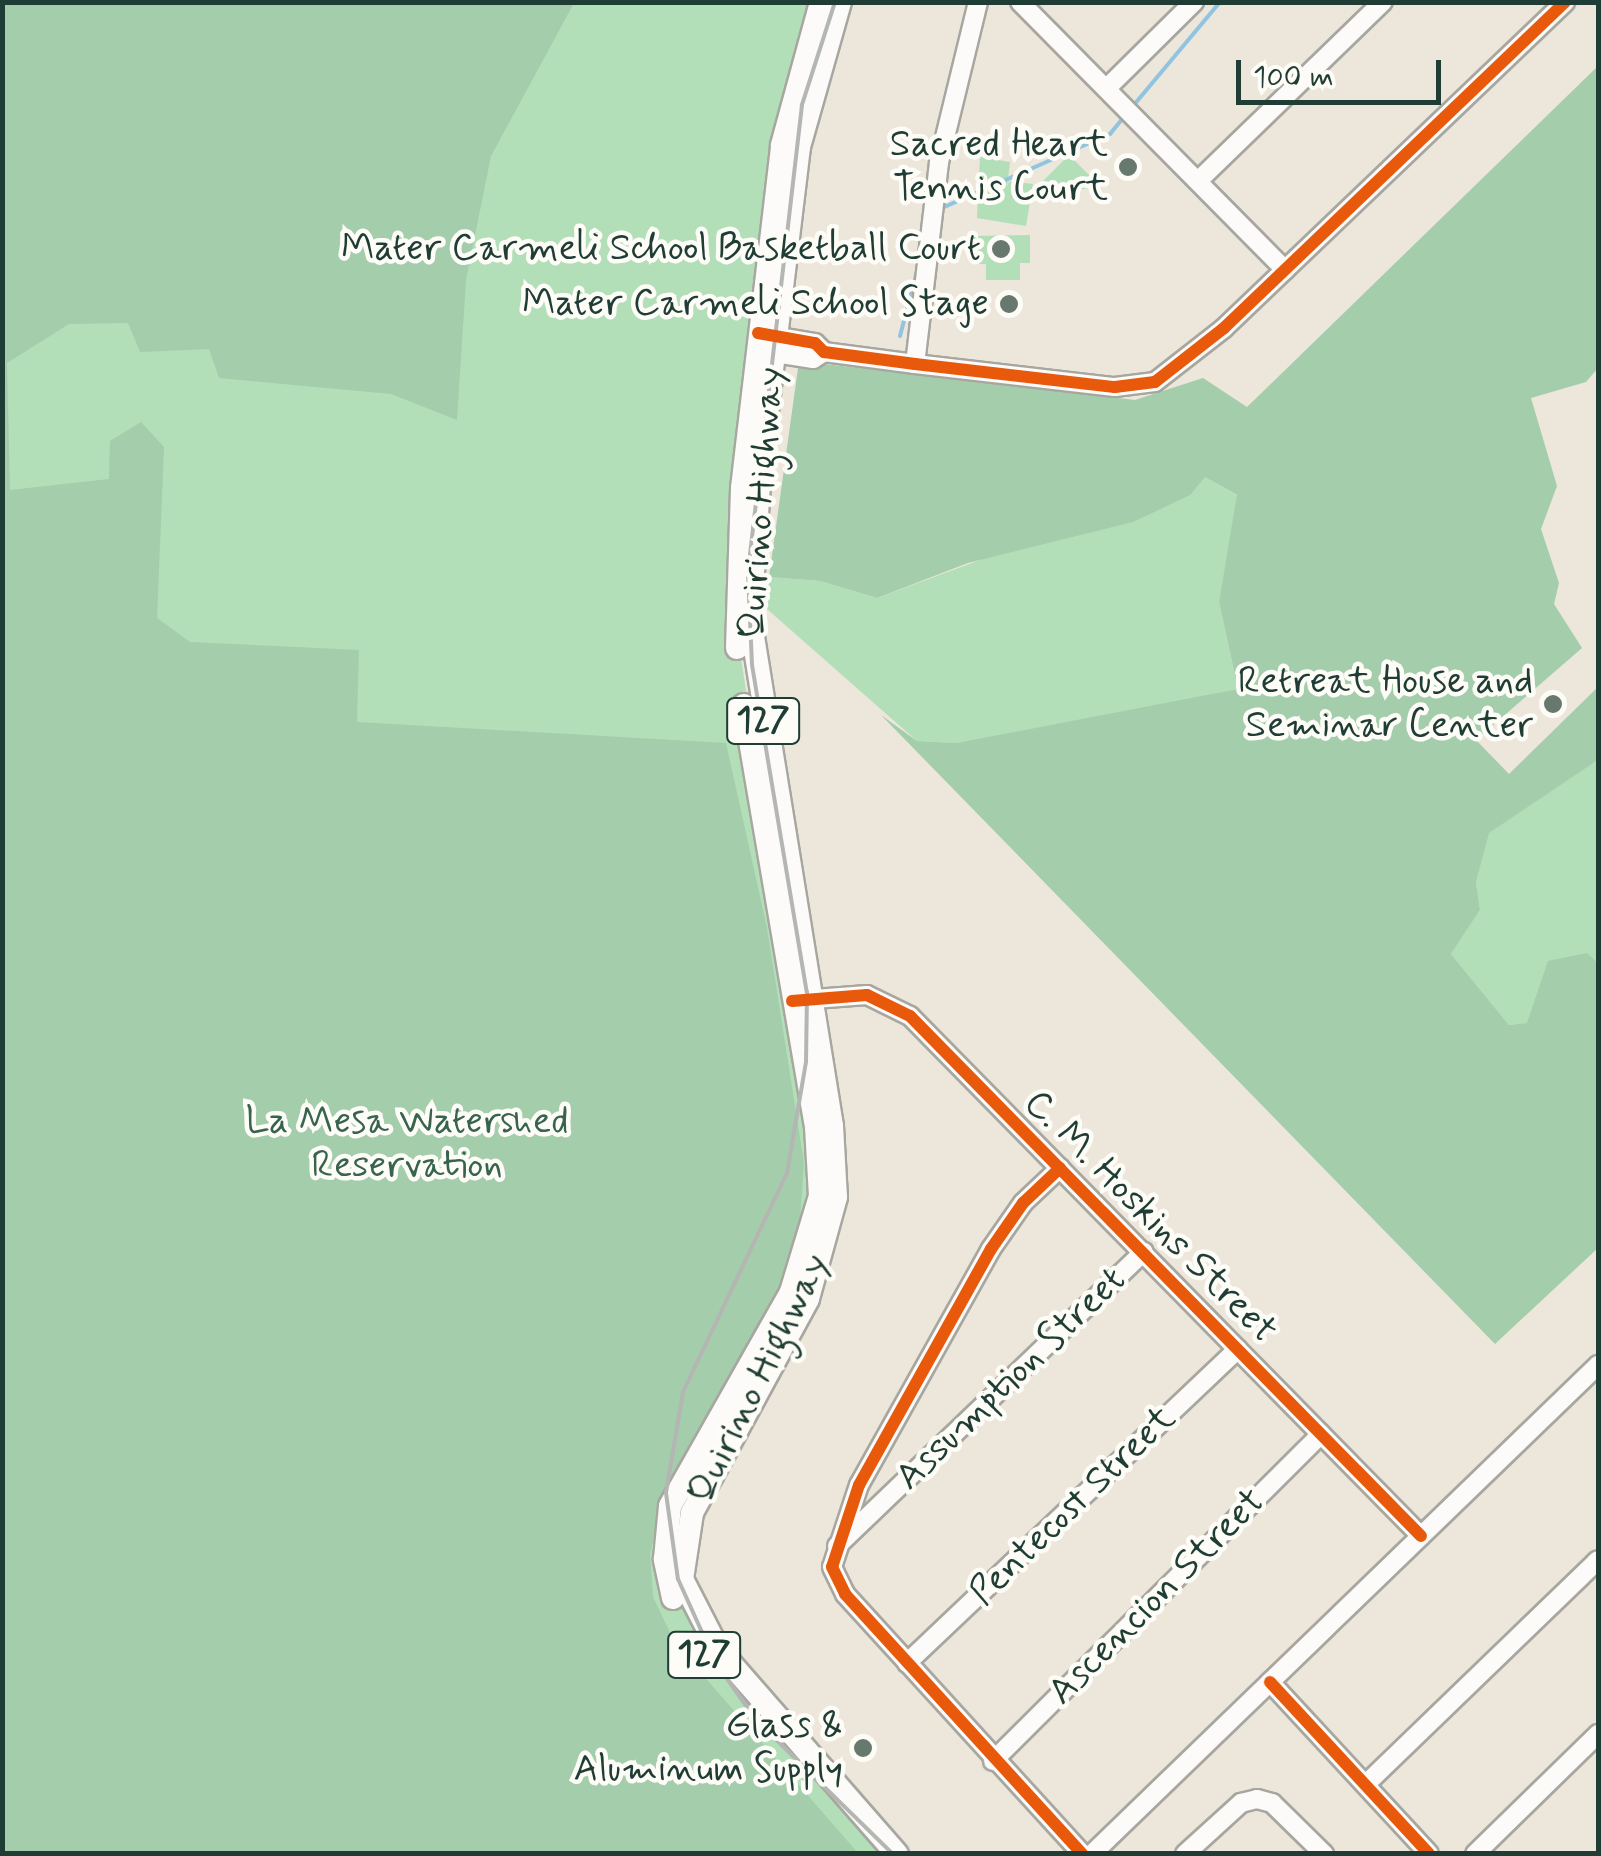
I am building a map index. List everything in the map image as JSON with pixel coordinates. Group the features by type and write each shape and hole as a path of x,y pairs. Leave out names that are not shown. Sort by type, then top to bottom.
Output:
{"main road":[{"name":"Quirino Highway","path":"821,2 782,145 765,343 734,617 801,1000 836,1166 824,1257 697,1502 685,1533 682,1579 718,1650 896,1854"},
{"name":"Quirino Highway","path":"765,343 799,148 840,2"},
{"name":"Quirino Highway","path":"801,1000 821,1163 815,1223 791,1292 670,1506 666,1559 689,1636 878,1854"}],"street":[{"path":"915,364 939,162 978,2"},
{"path":"1020,2 1109,86 1285,270"},
{"path":"1109,86 1194,2"},
{"path":"1200,180 1383,2"},
{"path":"765,343 813,359 824,352 1144,385 1177,370 1564,2"},
{"name":"C. M. Hoskins Street","path":"801,1000 867,995 901,1008 1421,1536"},
{"path":"1060,1168 1023,1203 991,1249 859,1486 835,1548 835,1580 993,1760 1082,1854"},
{"name":"Assumption Street","path":"835,1548 1144,1252"},
{"name":"Pentecost Street","path":"907,1663 1238,1349"},
{"path":"1092,1854 1598,1366"},
{"name":"Ascencion Street","path":"993,1760 1322,1434"},
{"path":"1366,1784 1598,1560"},
{"path":"1270,1682 1429,1854"},
{"path":"1475,1854 1598,1734"},
{"path":"1186,1854 1241,1803 1256,1799 1272,1803 1324,1854"}],"green space":[{"name":"La Mesa Watershed Reservation","path":"3,3 821,3 735,617 792,1001 815,1223 677,1508 682,1603 695,1632 885,1853 3,1854"},
{"name":"La Mesa Watershed Reservation","path":"3,3 574,3 491,156 466,280 457,420 391,394 219,378 209,349 140,352 128,323 69,324 7,363 10,490 109,479 110,441 141,422 164,447 157,618 190,642 359,650 357,722 726,743 767,928 804,1163 798,1250 662,1504 650,1554 653,1597 675,1643 858,1853 3,1854"},
{"path":"1598,66 1598,368 1586,382 1531,398 1557,486 1541,529 1559,583 1554,604 1582,648 1476,740 1509,774 1598,687 1598,760 1489,833 1476,882 1480,910 1451,954 1509,1025 1527,1023 1548,961 1587,953 1598,963 1598,1248 1495,1344 881,715 917,741 957,743 1238,689 1219,602 1237,495 1205,477 1190,495 1133,522 968,563 877,598 820,581 769,577 799,361 1135,400 1203,378 1247,407"},
{"path":"1069,155 1100,186 1043,196 1039,185"},
{"path":"980,157 1010,162 1007,187 1009,181 1033,184 1026,226 977,218"},
{"name":"Mater Carmeli School Basketball Court","path":"1030,235 1030,263 1020,263 1020,280 986,280 986,264 973,264 972,236"},
{"path":"1205,477 1238,496 1219,602 1238,689 1052,729 957,743 917,741 767,609 769,577 820,581 877,598"},
{"path":"1598,760 1598,963 1587,953 1527,1023 1509,1025 1451,954 1480,910 1476,882 1488,833"}],"waterway":[{"path":"1133,106 1220,2"},
{"path":"942,208 1110,134 1124,117"},
{"path":"900,336 917,271"}],"railway":[{"path":"835,2 802,105 748,573 752,665 807,992 806,1062 787,1173 683,1392 666,1493 678,1579 716,1663 756,1720 893,1854"}],"cycle path":[{"path":"758,333 815,343 824,352 915,364 1115,387 1155,382 1224,328 1565,2"},
{"path":"792,1001 867,995 910,1016 1421,1536"},
{"path":"1060,1168 1023,1203 991,1249 859,1485 832,1567 845,1594 1082,1854"},
{"path":"1270,1682 1429,1854"}],"place":[{"name":"Sacred Heart Tennis Court","path":"1128,167"},
{"name":"Mater Carmeli School Basketball Court","path":"1001,249"},
{"name":"Mater Carmeli School Stage","path":"1009,304"},
{"name":"Retreat House and Seminar Center","path":"1553,704"},
{"name":"Glass & Aluminum Supply","path":"863,1748"}]}
